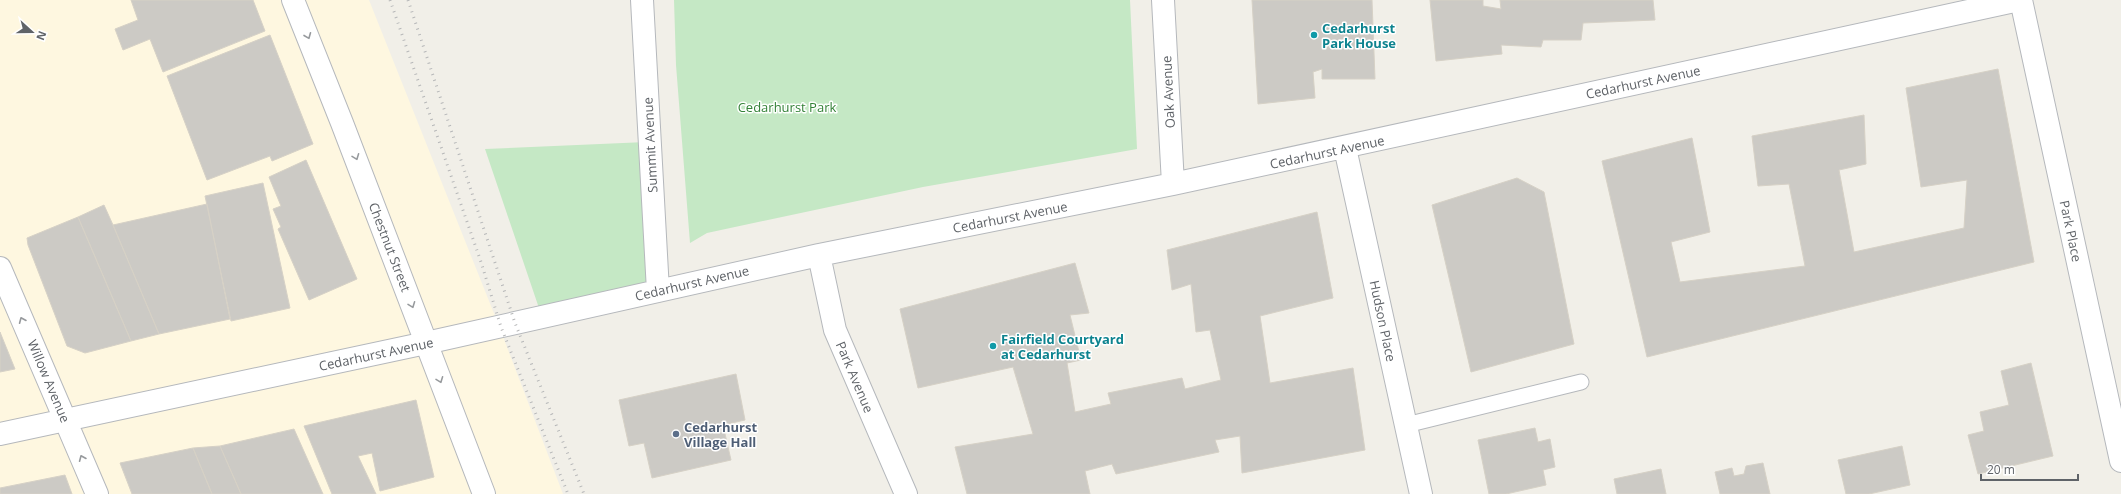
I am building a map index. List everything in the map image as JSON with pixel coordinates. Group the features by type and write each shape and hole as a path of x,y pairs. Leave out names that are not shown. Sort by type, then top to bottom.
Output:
{"street":[{"name":"Chestnut Street","path":"294,0 484,494"},
{"name":"Summit Avenue","path":"642,0 658,291"},
{"name":"Oak Avenue","path":"1163,0 1173,184"},
{"name":"Cedarhurst Avenue","path":"0,434 426,343 819,255 1346,148 2020,0"},
{"name":"Park Place","path":"2020,0 2121,461"},
{"name":"Hudson Place","path":"1346,148 1421,494"},
{"name":"Park Avenue","path":"819,255 835,330 906,494"},
{"name":"Willow Avenue","path":"0,268 97,494"}],"lane":[{"path":"1406,425 1581,382"}],"shaded area":[{"path":"0,0 369,0 499,326 563,494 0,494"}],"green space":[{"name":"Cedarhurst Park","path":"674,0 1130,0 1137,149 923,187 707,233 690,243 676,65"},
{"path":"646,142 660,286 541,314 485,149"}],"building":[{"path":"131,0 253,0 265,31 163,72 150,39 123,50 115,29 138,20"},
{"name":"Cedarhurst Park House","path":"1252,0 1372,0 1375,79 1322,79 1322,69 1313,72 1315,98 1258,104"},
{"name":"Cedarhurst Park House","path":"1430,0 1483,0 1483,6 1501,9 1500,0 1653,0 1655,20 1583,23 1581,40 1543,40 1541,47 1501,45 1502,54 1436,61"},
{"path":"270,35 313,144 272,161 270,156 207,180 167,76"},
{"path":"1998,69 2034,262 1647,357 1602,161 1692,138 1710,232 1671,242 1680,282 1805,266 1789,184 1758,186 1752,136 1864,115 1866,164 1839,170 1854,252 1964,228 1967,180 1921,187 1906,88"},
{"path":"306,160 357,279 309,300 278,229 281,227 273,209 281,206 269,177"},
{"path":"1517,178 1544,192 1574,344 1471,372 1432,205"},
{"path":"263,183 290,308 231,321 205,196"},
{"path":"207,204 230,319 159,334 113,225"},
{"path":"104,205 159,334 131,341 78,217"},
{"name":"Fairfield Courtyard at Cedarhurst","path":"1317,212 1333,298 1260,316 1270,383 1353,368 1365,450 1242,473 1240,436 1215,440 1219,452 1116,474 1112,464 1085,471 1090,494 967,494 955,447 1033,434 1013,367 918,388 900,309 1075,263 1089,313 1070,315 1081,360 1067,363 1075,412 1111,404 1108,393 1182,378 1185,389 1221,380 1210,330 1196,332 1191,284 1172,290 1167,250"},
{"path":"78,217 131,341 85,353 67,346 28,245 27,238"},
{"path":"0,332 15,369 0,372"},
{"path":"2031,363 2053,456 1978,474 1968,435 1984,431 1980,412 2009,405 2001,371"},
{"name":"Cedarhurst Village Hall","path":"736,374 745,420 723,425 731,460 652,478 644,443 629,446 619,400"},
{"path":"416,400 434,477 380,491 372,453 358,456 376,494 332,494 304,426"},
{"path":"1535,428 1538,442 1550,439 1555,467 1543,470 1546,485 1506,494 1489,494 1478,440"},
{"path":"294,429 323,494 241,494 220,446"},
{"path":"220,446 241,494 212,494 193,448"},
{"path":"1902,446 1910,485 1869,494 1846,494 1838,460"},
{"path":"193,448 212,494 132,494 120,463"},
{"path":"1763,463 1770,494 1720,494 1715,472 1732,468 1734,476 1744,474 1746,466"},
{"path":"1661,469 1666,494 1617,494 1614,479"},
{"path":"65,475 72,494 0,494 0,488"}],"railway":[{"path":"390,0 481,262 501,327 568,494"},
{"path":"408,0 515,323 584,494"}],"place":[{"name":"Cedarhurst Park House","path":"1314,35"},
{"name":"Fairfield Courtyard at Cedarhurst","path":"993,346"},
{"name":"Cedarhurst Village Hall","path":"676,434"}]}
